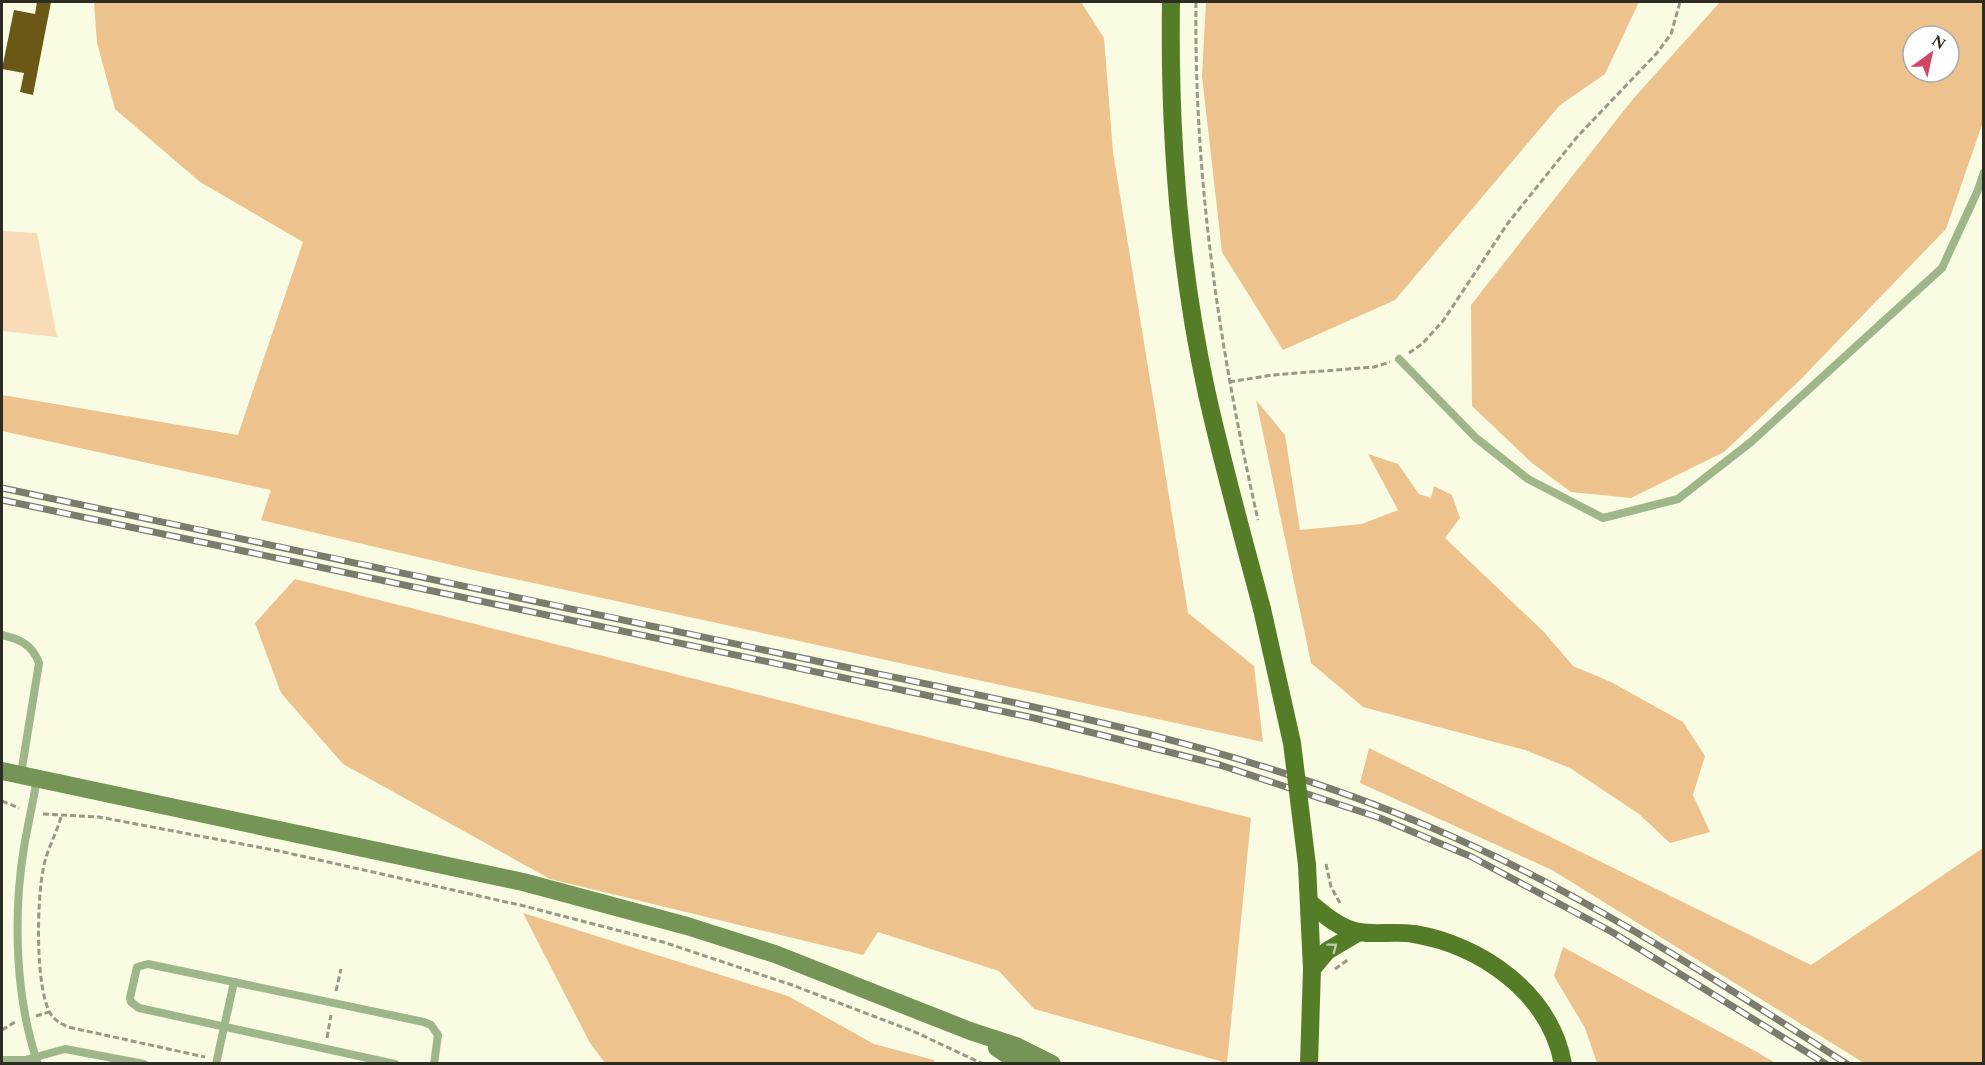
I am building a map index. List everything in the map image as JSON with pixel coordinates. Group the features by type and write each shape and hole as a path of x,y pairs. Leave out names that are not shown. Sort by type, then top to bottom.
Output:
{"main road":[{"path":"1171,2 1176,171 1191,305 1207,393 1262,609 1292,743 1307,865 1309,902 1312,969 1309,1058"},
{"path":"1309,902 1334,922 1359,932 1413,934 1438,940 1460,947 1500,970 1520,987 1545,1017 1554,1034 1563,1064"},
{"path":"1312,969 1327,951 1359,932"}],"street":[{"path":"2,771 523,882 687,926 775,954 969,1031 1016,1046 1052,1064"},
{"path":"969,1031 1022,1064"}],"lane":[{"path":"1399,359 1476,438 1528,479 1603,518 1678,499 1751,442 1942,268 1978,190 1983,172"},
{"path":"2,635 24,642 35,652 39,663 29,777 32,812 24,848 19,929 22,987 36,1060"},
{"path":"395,1064 134,1005 130,998 137,967 148,964 431,1025 439,1041 434,1064"},
{"path":"217,1062 234,982"},
{"path":"2,1060 36,1060 65,1049 144,1064"}],"path":[{"path":"1196,2 1195,77 1202,189 1220,334 1259,526"},
{"path":"1229,382 1272,375 1374,367 1399,359 1422,344 1443,321 1508,223 1576,137 1657,53 1671,34 1680,2"},
{"path":"2,801 32,812 61,817 99,817 279,851 524,906 653,940 792,985 915,1032 983,1064"},
{"path":"61,817 48,848 40,893 39,939 43,984 49,1012 54,1019 68,1027 217,1062"}],"shaded area":[{"path":"94,2 1081,2 1104,38 1113,152 1188,613 1254,666 1263,742 473,570 261,520 271,490 2,431 2,395 238,435 303,242 200,182 115,109 97,43"},
{"path":"1206,2 1639,2 1605,74 1560,105 1395,300 1283,350 1222,252 1202,76"},
{"path":"1720,2 1983,2 1983,122 1946,229 1800,380 1724,452 1631,498 1571,492 1532,463 1472,406 1471,305 1633,99"},
{"path":"2,231 37,233 57,337 2,331"},
{"path":"1256,400 1285,435 1300,530 1362,524 1398,510 1368,454 1398,464 1419,494 1431,498 1434,486 1452,495 1460,518 1445,538 1544,632 1573,666 1611,682 1683,722 1705,756 1693,795 1710,832 1670,843 1639,814 1570,768 1525,750 1363,707 1311,663"},
{"path":"295,579 1251,818 1227,1063 1034,1009 999,971 878,932 863,955 550,879 343,764 281,693 255,623"},
{"path":"1369,748 1811,965 1983,848 1983,1063 1864,1063 1552,870 1360,783"},
{"path":"523,913 788,996 874,1044 934,1060 934,1063 605,1063 590,1043"},
{"path":"1563,947 1775,1063 1597,1063 1585,1028 1554,976"}],"building":[{"path":"37,2 51,2 33,95 20,92 24,73 2,69 14,10 35,14"}],"railway":[{"path":"2,488 1038,708 1197,747 1276,770 1430,827 1538,878 1643,936 1847,1064"},
{"path":"2,500 1034,718 1220,765 1380,818 1472,857 1612,932 1826,1064"}]}
